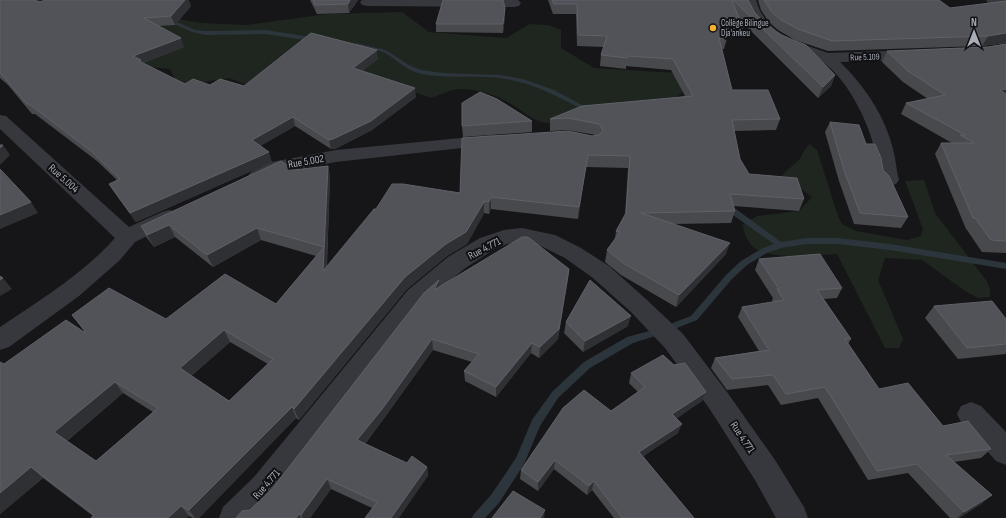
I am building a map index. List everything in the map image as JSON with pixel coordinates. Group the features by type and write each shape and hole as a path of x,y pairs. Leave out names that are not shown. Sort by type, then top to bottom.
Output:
{"street":[{"name":"Rue 5.109","path":"749,0 753,11 763,26 772,34 789,44 826,58 930,54"},
{"path":"993,0 1000,3 1006,3"},
{"path":"367,2 514,6"},
{"path":"826,58 833,63 864,99 882,140 889,180"},
{"name":"Rue 5.004","path":"0,120 127,237"},
{"name":"Rue 5.002","path":"243,183 279,166 336,156 512,139"},
{"path":"0,340 71,290 112,255 127,237 185,210"},
{"name":"Rue 4.771","path":"234,518 265,487 416,296 456,263 488,243 504,237 522,236 547,240 573,253 600,272 639,306 674,341 718,400 765,470 793,518"},
{"path":"971,414 1006,452"}],"shaded area":[{"path":"24,0 143,0 146,14 202,23 246,25 327,14 402,12 429,32 506,38 530,24 548,25 561,30 561,48 594,68 695,74 682,93 672,100 548,123 534,119 502,99 481,92 467,89 457,89 431,98 334,63 286,56 278,58 265,70 281,98 229,78 185,85 177,83 170,69 139,66 60,9"},
{"path":"810,144 817,150 838,216 842,224 856,231 907,240 921,236 923,229 905,181 924,180 935,213 986,280 990,289 990,297 978,298 965,291 922,260 885,258 878,280 903,339 899,348 885,348 837,254 784,256 773,255 753,247 747,238 742,225 757,216 799,211 812,197 782,175 800,159 805,149"}],"building":[{"path":"0,0 34,0 40,2 45,0 185,0 171,16 144,18 181,38 133,56 141,60 139,61 185,84 193,79 210,85 220,79 244,86 311,33 377,50 353,68 415,88 371,121 329,140 293,117 252,140 269,152 130,213 109,184 120,179 91,151 27,104 0,73"},
{"path":"313,0 350,0 348,4 315,5"},
{"path":"443,0 503,0 505,8 503,24 436,24"},
{"path":"552,0 732,0 743,28 723,28 727,38 719,38 732,90 768,90 780,119 732,120 740,159 749,174 797,178 804,199 730,194 735,211 641,213 730,243 679,295 623,263 607,250 620,232 616,231 626,213 630,156 588,155 579,207 491,197 489,202 483,201 484,202 466,232 446,244 405,277 294,409 292,407 189,510 181,506 168,518 91,518 94,515 31,467 0,493 0,362 4,364 66,320 84,332 85,331 72,315 109,288 166,319 225,274 276,304 324,247 257,228 207,255 169,225 147,235 141,226 281,161 294,170 328,166 323,271 374,209 376,209 392,184 403,184 460,193 462,138 568,131 592,136 599,135 603,130 599,124 568,118 550,119 582,106 693,96 673,59 628,56 627,58 601,55 607,36 578,35 577,4 554,4","holes":["224,330 273,359 229,401 180,368","115,382 158,408 96,461 54,432"]},
{"path":"733,0 748,0 755,13 767,25 781,35 806,45 835,75 823,87"},
{"path":"764,0 939,0 950,8 1006,1 1006,33 988,36 832,41 798,29 781,20 772,12"},
{"path":"1006,44 1006,89 1000,90 1006,94 1006,241 991,240 975,218 973,218 941,143 974,143 960,135 965,135 906,103 945,95 908,71 887,51 988,47"},
{"path":"480,92 497,99 532,121 462,126 462,103"},
{"path":"830,122 859,125 866,144 875,144 881,158 883,170 889,176 908,217 860,213 844,170"},
{"path":"0,169 31,202 0,215"},
{"path":"522,237 528,237 569,269 559,329 540,347 532,343 496,387 464,371 479,354 432,339 383,408 357,440 407,463 412,456 427,467 391,518 365,518 377,502 327,479 301,515 299,514 296,518 236,518 242,511 250,510 272,489 424,293 439,280 434,290"},
{"path":"820,254 842,288 817,290 851,339 845,339 879,389 908,383 943,426 968,421 991,449 946,455 992,495 964,512 917,464 877,471 825,387 786,394 773,375 732,379 715,358 769,350 742,307 784,300 777,289 779,289 759,259"},
{"path":"590,280 631,316 585,341 566,322"},
{"path":"992,301 1006,319 1006,344 967,348 934,306"},
{"path":"663,355 674,365 685,363 706,392 672,414 682,424 639,452 694,518 622,518 594,481 589,486 555,460 538,482 521,470 563,408 584,390 611,411 645,387 631,373"},
{"path":"513,491 545,510 540,518 492,518"}],"waterway":[{"path":"165,21 173,22 194,31 206,33 266,32 317,40"},
{"path":"356,45 384,51 415,71 443,75 500,76 532,83 590,111"},
{"path":"726,206 780,245"},
{"path":"780,245 807,241 837,241 890,247 1006,266"},
{"path":"478,518 495,499 520,461 536,423 555,395 587,365 630,340 659,332 694,318 729,277 744,263 764,251 780,245"}],"place":[{"name":"Collège Bilingue Dja'ankeu","path":"713,28"}]}
